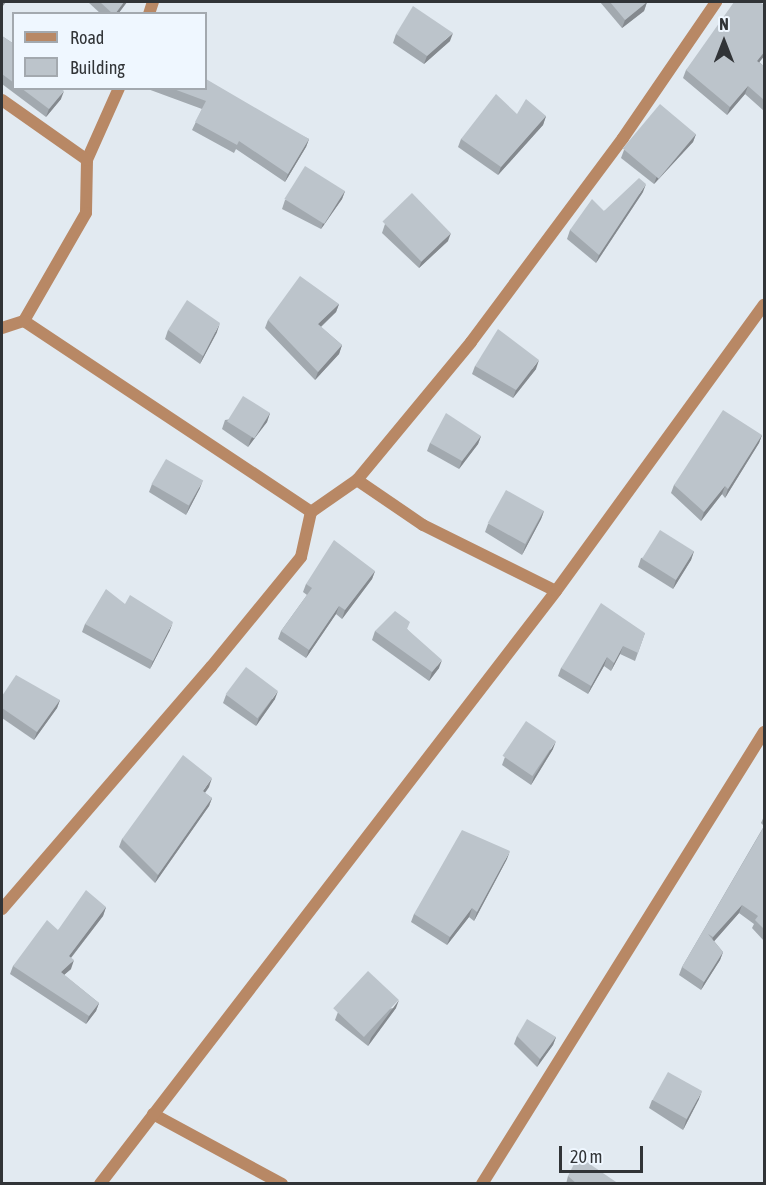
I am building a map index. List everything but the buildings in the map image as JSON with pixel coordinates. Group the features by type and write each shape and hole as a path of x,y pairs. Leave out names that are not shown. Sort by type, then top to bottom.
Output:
{"street":[{"path":"2,909 211,668 301,557 311,512 357,480 471,342 623,138 716,2"},
{"path":"2,328 24,321 86,213 87,160 118,90"},
{"path":"2,100 87,160"},
{"path":"100,1184 556,591 765,305"},
{"path":"24,321 311,512"},
{"path":"357,480 423,525 556,591"},
{"path":"482,1184 765,732"},
{"path":"153,1114 282,1184"}]}
